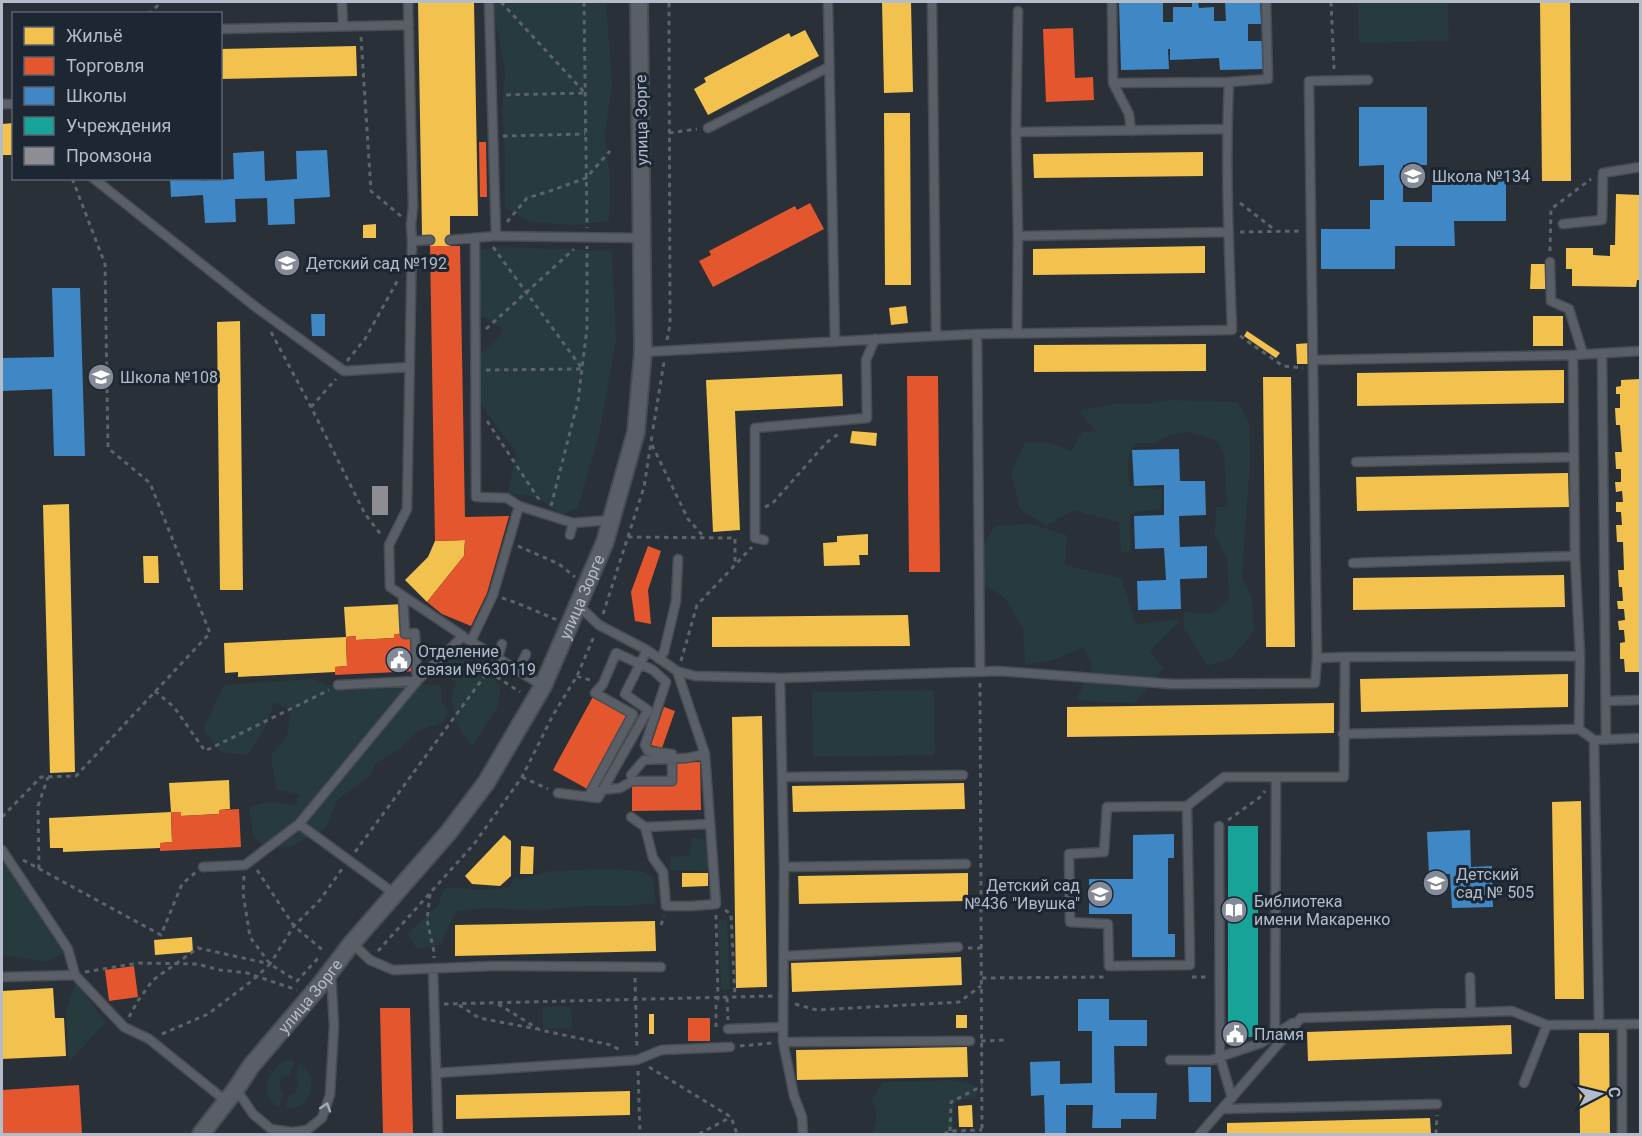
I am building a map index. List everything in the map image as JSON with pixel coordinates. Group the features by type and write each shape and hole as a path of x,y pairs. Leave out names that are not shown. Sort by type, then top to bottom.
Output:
{"street":[{"name":"улица Зорге","path":"201,1134 251,1066 352,943 448,833 486,783 543,686 605,542 636,432 643,352 639,2"}],"lane":[{"path":"342,2 343,26"},
{"path":"408,2 412,241 407,509 389,545 390,587 543,686"},
{"path":"489,2 496,236"},
{"path":"828,2 835,342"},
{"path":"933,2 936,336"},
{"path":"1112,2 1113,83 1129,114 1131,130"},
{"path":"1113,83 1229,82 1269,79 1266,2"},
{"path":"1017,333 1018,11"},
{"path":"222,29 409,26"},
{"path":"708,128 829,67"},
{"path":"582,598 599,625 647,650 677,671 695,676 780,678 999,671 1172,684 1315,683 1317,658 1309,81 1368,80"},
{"path":"643,352 977,334 1232,330 1228,232 1229,82"},
{"path":"1016,132 1227,129"},
{"path":"1563,224 1602,220 1603,173 1641,167"},
{"path":"96,180 257,308 344,371 409,367"},
{"path":"1018,236 1228,232"},
{"path":"450,240 496,236 642,238"},
{"path":"475,238 476,497 507,498 519,506 573,523 611,520"},
{"path":"412,241 430,240"},
{"path":"1550,262 1551,301 1569,309 1583,354"},
{"path":"977,334 980,672"},
{"path":"758,541 755,511 755,428 867,418 866,360 875,339"},
{"path":"1313,364 1641,351"},
{"path":"1602,354 1606,739"},
{"path":"1573,355 1575,556 1580,656 1579,729"},
{"path":"1356,462 1574,456"},
{"path":"471,641 493,595 519,506"},
{"path":"546,525 549,515"},
{"path":"570,535 573,523"},
{"path":"1353,563 1575,556"},
{"path":"659,659 664,652 676,601 678,560"},
{"path":"404,596 405,634 415,633 417,681"},
{"path":"203,867 248,863 299,824 417,681 463,636"},
{"path":"498,657 502,644"},
{"path":"558,793 598,798 603,790 648,710 625,694 647,650"},
{"path":"616,653 653,670 666,682 645,745 648,752 672,754 672,759 672,781 632,781 620,788 591,791 633,714 596,693 603,684 616,653"},
{"path":"518,671 526,654"},
{"path":"1317,658 1580,656"},
{"path":"1187,806 1190,964 1109,966 1107,924 1070,922 1069,854 1104,852 1107,807 1187,806 1224,777 1344,777 1345,657"},
{"path":"645,827 653,858 663,872 666,906 716,904 705,754 677,671"},
{"path":"780,678 784,867 783,1042 794,1096 802,1118 803,1134"},
{"path":"338,685 417,681"},
{"path":"1606,701 1641,700"},
{"path":"1343,734 1579,729 1594,740 1641,738"},
{"path":"1594,740 1599,1025"},
{"path":"631,774 644,760 687,758 705,754"},
{"path":"782,777 963,775"},
{"path":"1275,1034 1276,777"},
{"path":"631,817 645,827 710,824"},
{"path":"299,824 395,894"},
{"path":"1219,826 1220,1057 1232,1098"},
{"path":"2,850 68,949 75,975 124,1027 149,1039 231,1095 271,1129 292,1132 307,1130 322,1118 330,1095 334,1025 331,971"},
{"path":"784,867 966,864"},
{"path":"352,943 370,960 393,970 661,967"},
{"path":"784,956 958,947"},
{"path":"433,969 438,1134"},
{"path":"4,977 75,975"},
{"path":"1470,977 1471,1012"},
{"path":"1170,1060 1211,1060 1261,1043 1301,1018 1512,1011 1547,1025 1641,1024"},
{"path":"1200,1134 1301,1018"},
{"path":"1622,1024 1622,1134"},
{"path":"1524,1083 1547,1025"},
{"path":"728,1029 783,1027"},
{"path":"783,1042 970,1041"},
{"path":"436,1073 637,1060 661,1050 730,1047"},
{"path":"1223,1109 1437,1104"}],"path":[{"path":"150,12 162,2"},
{"path":"501,2 585,93"},
{"path":"549,515 578,401 587,328 584,2"},
{"path":"1331,2 1334,80"},
{"path":"361,26 371,191 411,224"},
{"path":"492,95 585,93"},
{"path":"669,133 708,128"},
{"path":"493,137 585,134"},
{"path":"496,236 527,198 586,178 610,151"},
{"path":"2,817 41,777 76,776 210,633 150,483 108,448 105,264 73,180"},
{"path":"1228,194 1276,232"},
{"path":"1228,232 1310,231"},
{"path":"486,237 582,369"},
{"path":"475,339 587,237"},
{"path":"311,406 344,371 348,358 365,339 410,264"},
{"path":"257,308 311,406 364,513 389,545"},
{"path":"1232,330 1283,366 1313,364"},
{"path":"476,370 582,369"},
{"path":"476,403 549,515"},
{"path":"755,511 772,504 826,443 856,419"},
{"path":"651,443 688,519 704,537"},
{"path":"628,537 735,538 735,565"},
{"path":"677,671 697,605 758,541"},
{"path":"508,542 559,564 580,582 582,598"},
{"path":"493,595 570,625"},
{"path":"149,1039 208,1014 257,977 270,964 294,926 320,900 498,657"},
{"path":"489,672 520,693"},
{"path":"944,1134 950,1131 982,1132 980,672"},
{"path":"154,691 174,707 205,751 338,685"},
{"path":"39,869 38,806 48,777"},
{"path":"522,777 558,793"},
{"path":"1219,826 1259,798 1276,777"},
{"path":"20,858 160,935 182,884 203,867"},
{"path":"124,1027 137,1002 153,980 198,948 270,964 297,981 325,951 294,926 248,863"},
{"path":"248,863 243,893 250,937 270,964"},
{"path":"430,892 427,920 434,952 433,969"},
{"path":"716,904 731,914 735,997"},
{"path":"716,904 717,1048"},
{"path":"75,975 139,963 197,964 220,970 247,973 302,991"},
{"path":"635,968 640,1134"},
{"path":"982,978 1113,977"},
{"path":"1184,977 1220,977"},
{"path":"434,1005 784,995 796,1005 816,1010 959,1002 981,986"},
{"path":"727,998 728,1029"},
{"path":"457,1004 479,1018 540,1030"},
{"path":"970,1041 1006,1040"},
{"path":"730,1047 783,1042"},
{"path":"950,1131 951,1102 982,1086"},
{"path":"1436,1134 1437,1104"},
{"path":"699,1134 731,1117"}],"green space":[{"path":"495,2 606,2 612,84 605,135 610,179 609,221 574,225 530,222 505,207 502,111 505,70 494,11"},
{"path":"1358,2 1448,2 1449,41 1359,43"},
{"path":"498,247 612,251 616,341 599,435 578,508 561,515 537,497 508,493 516,453 478,400 480,354 497,340 503,330 480,315 481,250"},
{"path":"1168,400 1238,402 1249,423 1250,460 1242,577 1252,598 1254,631 1232,658 1207,666 1184,629 1184,612 1212,614 1229,600 1227,559 1215,535 1216,507 1227,507 1224,454 1216,440 1188,432 1169,436 1154,443 1135,443 1128,459 1129,487 1162,489 1161,509 1135,512 1130,515 1131,551 1121,553 1119,522 1073,510 1046,526 1020,509 1011,473 1025,442 1052,443 1071,451 1082,432 1097,432 1078,411 1116,403 1143,404"},
{"path":"1030,524 1067,535 1065,565 1121,578 1136,624 1180,621 1150,651 1164,668 1135,703 1076,700 1092,667 1084,647 1053,660 1025,665 1023,628 1005,598 983,583 982,560 983,546 995,526"},
{"path":"469,648 501,687 497,708 472,747 458,727 451,699 456,682 439,672 458,650"},
{"path":"312,679 347,691 411,684 441,685 441,701 449,711 442,723 417,731 401,748 376,763 370,776 338,799 326,828 290,847 265,848 253,835 249,807 268,802 296,805 299,794 276,790 271,756 287,735 291,710 274,702 267,724 248,755 220,752 203,729 224,685"},
{"path":"934,690 935,755 813,757 812,692"},
{"path":"691,838 705,839 709,871 670,870 671,857 690,855"},
{"path":"2,856 67,952 46,962 2,955"},
{"path":"607,869 643,871 653,878 656,903 537,910 484,908 457,911 441,945 417,949 407,934 438,905 444,889 456,887 479,890 509,888 515,876 520,880 549,871"},
{"path":"727,919 730,989 721,989 718,920"},
{"path":"76,981 105,1023 69,1062 66,1011"},
{"path":"543,1007 571,1007 572,1028 543,1029"},
{"path":"284,1061 295,1061 290,1075 280,1081 283,1093 279,1107 272,1102 267,1084 273,1072"},
{"path":"299,1063 309,1073 311,1090 303,1104 286,1108 289,1096 298,1088 296,1076"},
{"path":"947,1080 966,1082 978,1087 976,1098 965,1099 954,1104 953,1125 958,1133 977,1134 871,1134 876,1118 872,1101 882,1082"}],"building: Жильё":[{"path":"418,2 474,2 478,216 450,216 450,246 430,246 430,235 422,235"},
{"path":"882,2 911,2 913,92 884,93"},
{"path":"1540,2 1570,2 1571,181 1542,181"},
{"path":"805,30 819,56 708,115 694,89 706,82 704,78 789,33 791,37"},
{"path":"356,46 357,76 222,79 222,49"},
{"path":"884,113 910,113 911,285 885,285"},
{"path":"12,123 12,155 2,155 2,124"},
{"path":"1203,152 1203,176 1034,178 1033,154"},
{"path":"1616,194 1640,195 1640,280 1637,280 1636,287 1572,286 1572,269 1566,269 1566,248 1593,248 1593,255 1610,256 1610,245 1615,245"},
{"path":"376,224 376,238 363,238 363,225"},
{"path":"1205,246 1205,273 1033,275 1033,249"},
{"path":"1531,264 1546,264 1546,289 1530,289"},
{"path":"906,306 908,323 891,325 889,308"},
{"path":"1533,316 1563,316 1563,346 1533,346"},
{"path":"240,321 243,590 220,590 217,322"},
{"path":"1247,331 1280,353 1276,358 1244,336"},
{"path":"1310,343 1311,364 1297,364 1296,344"},
{"path":"1206,344 1206,371 1034,372 1034,345"},
{"path":"1564,370 1564,403 1357,406 1357,373"},
{"path":"842,374 843,406 735,411 740,530 713,532 706,380"},
{"path":"1263,377 1291,377 1295,647 1266,647"},
{"path":"1640,379 1640,672 1625,672 1624,659 1620,659 1620,643 1625,642 1624,630 1619,630 1618,621 1625,620 1624,609 1618,609 1617,601 1623,601 1618,570 1624,570 1623,542 1617,542 1616,525 1622,525 1621,512 1616,512 1616,502 1623,502 1622,491 1616,492 1615,482 1621,482 1621,469 1616,469 1615,452 1622,452 1620,425 1616,425 1615,408 1620,408 1620,394 1616,394 1616,387 1621,386 1621,380"},
{"path":"852,431 877,433 876,446 850,443"},
{"path":"1568,473 1569,507 1357,511 1356,477"},
{"path":"69,504 75,772 50,773 43,505"},
{"path":"868,534 868,555 859,555 860,565 824,566 823,543 837,542 837,536"},
{"path":"465,540 464,556 427,602 405,580 428,557 435,541"},
{"path":"143,556 158,556 159,583 144,583"},
{"path":"1564,575 1565,607 1353,610 1353,578"},
{"path":"404,604 405,634 394,634 394,638 356,640 356,636 346,637 344,607"},
{"path":"908,615 910,646 712,647 712,617"},
{"path":"346,637 347,666 335,667 335,672 238,677 238,672 225,673 224,643"},
{"path":"1568,674 1568,707 1361,712 1360,679"},
{"path":"1334,703 1334,733 1067,737 1067,707"},
{"path":"762,716 767,987 736,988 732,717"},
{"path":"229,780 230,809 219,810 219,814 181,816 181,812 171,812 169,783"},
{"path":"964,783 965,809 793,812 792,786"},
{"path":"1581,801 1584,999 1555,999 1552,802"},
{"path":"171,812 172,842 160,843 160,848 63,852 63,848 50,848 49,818"},
{"path":"504,835 511,841 511,876 500,886 472,884 465,876"},
{"path":"521,846 534,847 533,874 520,874"},
{"path":"682,873 708,873 708,886 682,887"},
{"path":"968,873 968,901 799,904 798,876"},
{"path":"655,921 656,951 455,956 455,925"},
{"path":"192,937 193,952 155,955 154,940"},
{"path":"961,957 962,985 792,992 791,963"},
{"path":"53,988 55,1018 64,1018 66,1056 2,1059 2,991"},
{"path":"649,1014 654,1014 654,1034 649,1034"},
{"path":"956,1015 967,1015 967,1028 956,1028"},
{"path":"1511,1025 1512,1054 1308,1061 1307,1032"},
{"path":"1579,1033 1609,1033 1610,1134 1580,1134"},
{"path":"967,1047 968,1077 797,1080 796,1050"},
{"path":"630,1091 630,1115 456,1119 456,1095"},
{"path":"972,1105 973,1127 959,1127 958,1106"},
{"path":"1430,1118 1431,1134 1227,1134 1227,1123"}],"building: Торговля":[{"path":"1073,28 1075,78 1093,77 1094,100 1046,102 1043,29"},
{"path":"479,142 486,142 487,197 480,197"},
{"path":"810,203 824,229 713,287 699,261 711,255 709,251 795,206 797,210"},
{"path":"430,246 460,246 465,517 509,516 487,593 471,626 442,614 427,602 464,556 465,540 435,541"},
{"path":"907,376 938,376 940,572 909,572"},
{"path":"648,546 661,551 648,590 651,624 635,621 631,592"},
{"path":"415,633 417,671 335,675 335,667 347,666 346,637 356,636 356,640 394,638 394,634"},
{"path":"595,693 633,714 591,791 553,770"},
{"path":"664,707 675,711 662,748 651,745"},
{"path":"700,762 701,810 632,811 632,781 672,781 672,763"},
{"path":"239,809 241,847 160,851 160,843 172,842 171,812 181,812 181,816 219,814 219,810"},
{"path":"134,966 138,997 109,1001 105,970"},
{"path":"380,1008 410,1008 413,1134 383,1134"},
{"path":"688,1018 710,1018 710,1041 688,1041"},
{"path":"79,1085 82,1134 2,1134 2,1090"}],"building: Школы":[{"path":"1119,2 1163,2 1163,22 1173,22 1173,7 1192,7 1192,2 1198,2 1199,8 1214,7 1214,21 1226,21 1225,2 1260,2 1261,24 1248,24 1248,41 1264,41 1265,69 1220,70 1219,58 1170,60 1170,49 1168,49 1169,69 1121,70"},
{"name":"Школа №134","path":"1359,107 1427,107 1427,165 1403,165 1403,202 1432,202 1432,181 1506,181 1506,221 1454,221 1455,246 1395,246 1395,269 1321,269 1321,229 1370,229 1370,200 1384,200 1384,165 1359,166"},
{"path":"327,150 330,197 294,199 295,224 268,225 267,198 235,199 236,222 205,223 203,195 171,197 170,180 234,179 233,153 264,151 265,181 297,179 296,151"},
{"path":"52,288 80,288 85,456 54,456 52,389 2,391 2,358 54,357"},
{"path":"311,314 325,314 325,336 312,336"},
{"path":"1179,449 1180,481 1205,481 1206,515 1179,516 1180,547 1207,546 1207,578 1180,579 1181,609 1138,610 1137,581 1166,580 1164,548 1135,549 1134,516 1164,515 1164,485 1134,486 1132,450"},
{"path":"1470,830 1471,867 1492,866 1493,907 1452,908 1450,874 1429,875 1427,832"},
{"path":"1174,834 1174,858 1168,858 1168,934 1175,934 1175,957 1132,957 1132,914 1089,914 1089,879 1133,879 1133,835"},
{"path":"1078,999 1109,999 1109,1020 1147,1020 1147,1046 1114,1046 1115,1093 1157,1093 1156,1119 1121,1119 1121,1128 1092,1128 1093,1105 1066,1105 1066,1134 1045,1134 1044,1095 1031,1096 1030,1062 1060,1061 1060,1084 1092,1083 1092,1031 1078,1031"},
{"path":"1188,1067 1211,1067 1211,1102 1189,1102"}],"building: Учреждения":[{"path":"1228,826 1258,826 1258,1037 1228,1037"}],"building: Промзона":[{"path":"372,486 388,486 388,515 372,515"}],"place":[{"name":"Школа №134","path":"1413,176"},
{"name":"Детский сад №192","path":"287,263"},
{"name":"Школа №108","path":"101,377"},
{"name":"Отделение связи №630119","path":"399,660"},
{"name":"Детский сад № 505","path":"1436,883"},
{"name":"Детский сад №436 \"Ивушка\"","path":"1100,894"},
{"name":"Библиотека имени Макаренко","path":"1234,910"},
{"name":"Пламя","path":"1235,1034"}]}
